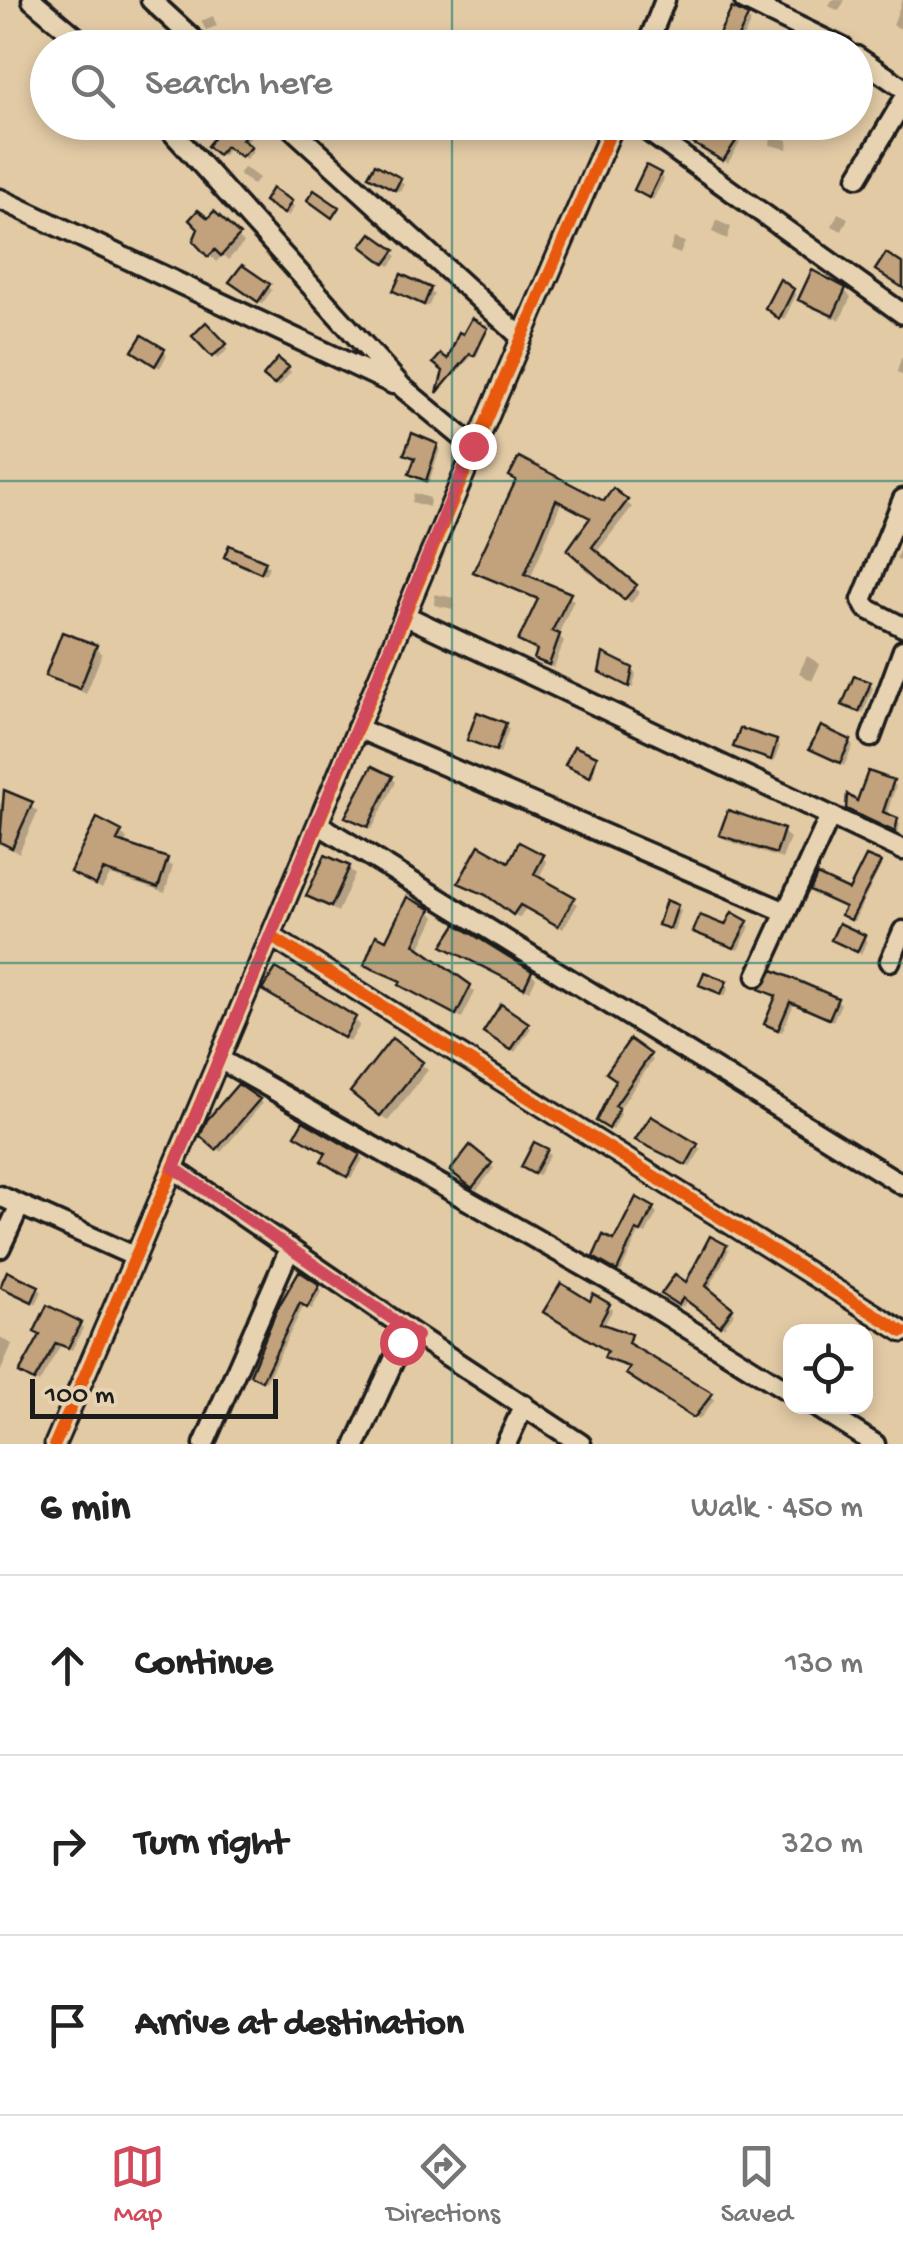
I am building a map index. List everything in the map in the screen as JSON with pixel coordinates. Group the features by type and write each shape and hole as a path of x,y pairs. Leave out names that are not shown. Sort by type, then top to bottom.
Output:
{"street":[{"path":"32,0 68,30"},
{"path":"151,0 184,30"},
{"path":"653,30 665,0"},
{"path":"744,0 806,30"},
{"path":"873,68 903,88"},
{"path":"858,176 903,101"},
{"path":"179,140 403,388 473,446"},
{"path":"305,140 521,337"},
{"path":"55,1444 221,1060 473,446 607,140"},
{"path":"660,140 903,314"},
{"path":"0,200 403,388"},
{"path":"903,500 862,600 866,608 903,628"},
{"path":"404,615 903,850"},
{"path":"871,737 903,650"},
{"path":"357,728 786,912"},
{"path":"758,976 830,816"},
{"path":"318,824 903,1185"},
{"path":"890,960 903,931"},
{"path":"272,936 903,1332"},
{"path":"221,1060 631,1292 783,1388"},
{"path":"174,1168 581,1444"},
{"path":"0,1196 136,1257"},
{"path":"0,1248 20,1205"},
{"path":"204,1444 290,1248"},
{"path":"356,1444 402,1342 417,1336"},
{"path":"506,1444 524,1406"},
{"path":"828,1414 875,1444"}],"building":[{"path":"732,8 748,16 741,30 721,30"},
{"path":"212,140 243,140 252,147 241,157 226,146 218,155 207,146"},
{"path":"690,140 737,140 723,161"},
{"path":"375,164 401,178 395,190 368,176"},
{"path":"646,165 661,173 649,198 634,190"},
{"path":"272,188 292,201 284,214 264,201"},
{"path":"314,190 339,207 332,218 307,200"},
{"path":"198,210 208,218 214,211 240,235 221,256 215,250 208,257 193,241 198,229 189,220"},
{"path":"371,233 395,250 385,264 361,246"},
{"path":"886,253 903,264 903,288 875,270"},
{"path":"242,265 270,284 258,302 229,282"},
{"path":"812,270 846,288 833,316 798,300"},
{"path":"401,274 431,288 424,305 393,291"},
{"path":"780,279 794,289 779,319 765,308"},
{"path":"472,318 488,328 474,356 470,354 437,393 443,371 433,363 441,354 448,359 459,332 463,334"},
{"path":"206,322 227,344 212,357 192,336"},
{"path":"142,335 165,349 155,366 132,351"},
{"path":"278,358 289,367 274,385 263,376"},
{"path":"412,433 438,444 426,481 409,474 415,458 404,454"},
{"path":"519,457 604,501 613,488 628,500 592,547 637,585 624,600 567,550 590,518 556,500 525,574 571,593 552,631 560,634 549,665 534,659 537,650 518,641 538,599 473,572 516,480 509,476"},
{"path":"229,545 266,561 261,573 224,557"},
{"path":"62,632 97,645 80,689 45,676"},
{"path":"603,653 633,668 629,687 599,672"},
{"path":"854,676 871,682 859,712 842,705"},
{"path":"477,712 506,723 496,751 467,740"},
{"path":"821,726 851,740 840,763 809,749"},
{"path":"740,728 777,740 771,760 733,747"},
{"path":"574,746 597,756 590,777 565,765"},
{"path":"372,766 393,776 368,827 345,817"},
{"path":"868,771 894,780 883,812 898,818 895,832 846,809 847,794 857,801"},
{"path":"4,790 33,802 12,848 0,842"},
{"path":"728,810 784,829 776,854 719,835"},
{"path":"97,818 122,831 117,841 168,858 158,888 103,870 96,885 70,872"},
{"path":"519,842 544,855 534,874 575,897 558,926 520,905 513,915 486,895 458,883 479,845 509,862"},
{"path":"325,855 350,866 331,907 306,896"},
{"path":"866,856 881,862 851,920 841,915 845,907 810,891 817,875 849,890"},
{"path":"407,897 431,909 414,944 471,985 456,1015 399,985 401,981 364,965 376,935 386,940"},
{"path":"666,900 678,905 670,929 658,925"},
{"path":"732,912 748,921 734,948 693,932 700,915 725,925"},
{"path":"839,923 865,935 857,952 831,940"},
{"path":"456,924 532,971 524,988 442,946"},
{"path":"276,968 356,1017 344,1038 262,990"},
{"path":"773,970 838,998 829,1019 790,1002 778,1030 764,1024 776,996 759,989"},
{"path":"704,972 727,981 721,994 699,985"},
{"path":"501,1004 529,1023 511,1050 483,1032"},
{"path":"392,1038 423,1062 380,1116 350,1092"},
{"path":"630,1039 651,1054 615,1106 619,1108 609,1129 596,1121 616,1080 606,1073"},
{"path":"238,1084 260,1099 216,1150 200,1136 207,1120"},
{"path":"651,1116 698,1144 686,1165 635,1140"},
{"path":"303,1121 360,1154 347,1177 321,1161 326,1153 295,1135"},
{"path":"534,1142 548,1149 534,1174 521,1167"},
{"path":"470,1145 492,1163 472,1188 450,1171"},
{"path":"636,1197 654,1207 641,1232 636,1230 617,1271 593,1257 603,1235 614,1240"},
{"path":"710,1236 727,1245 706,1286 733,1308 720,1326 683,1298 678,1305 661,1294 675,1274 686,1282"},
{"path":"7,1271 39,1286 32,1302 0,1287"},
{"path":"299,1271 320,1285 307,1308 300,1303 262,1381 250,1375 277,1309"},
{"path":"561,1283 590,1301 593,1294 610,1304 600,1323 631,1334 628,1343 713,1393 694,1418 626,1374 630,1367 604,1358 607,1351 543,1312"},
{"path":"47,1305 81,1322 68,1348 56,1343 34,1381 19,1373 40,1335 34,1332"}],"cycle path":[{"path":"55,1444 607,140"},
{"path":"272,937 903,1332"}],"route":[{"path":"402,1342 417,1336 174,1168 473,446"}]}
